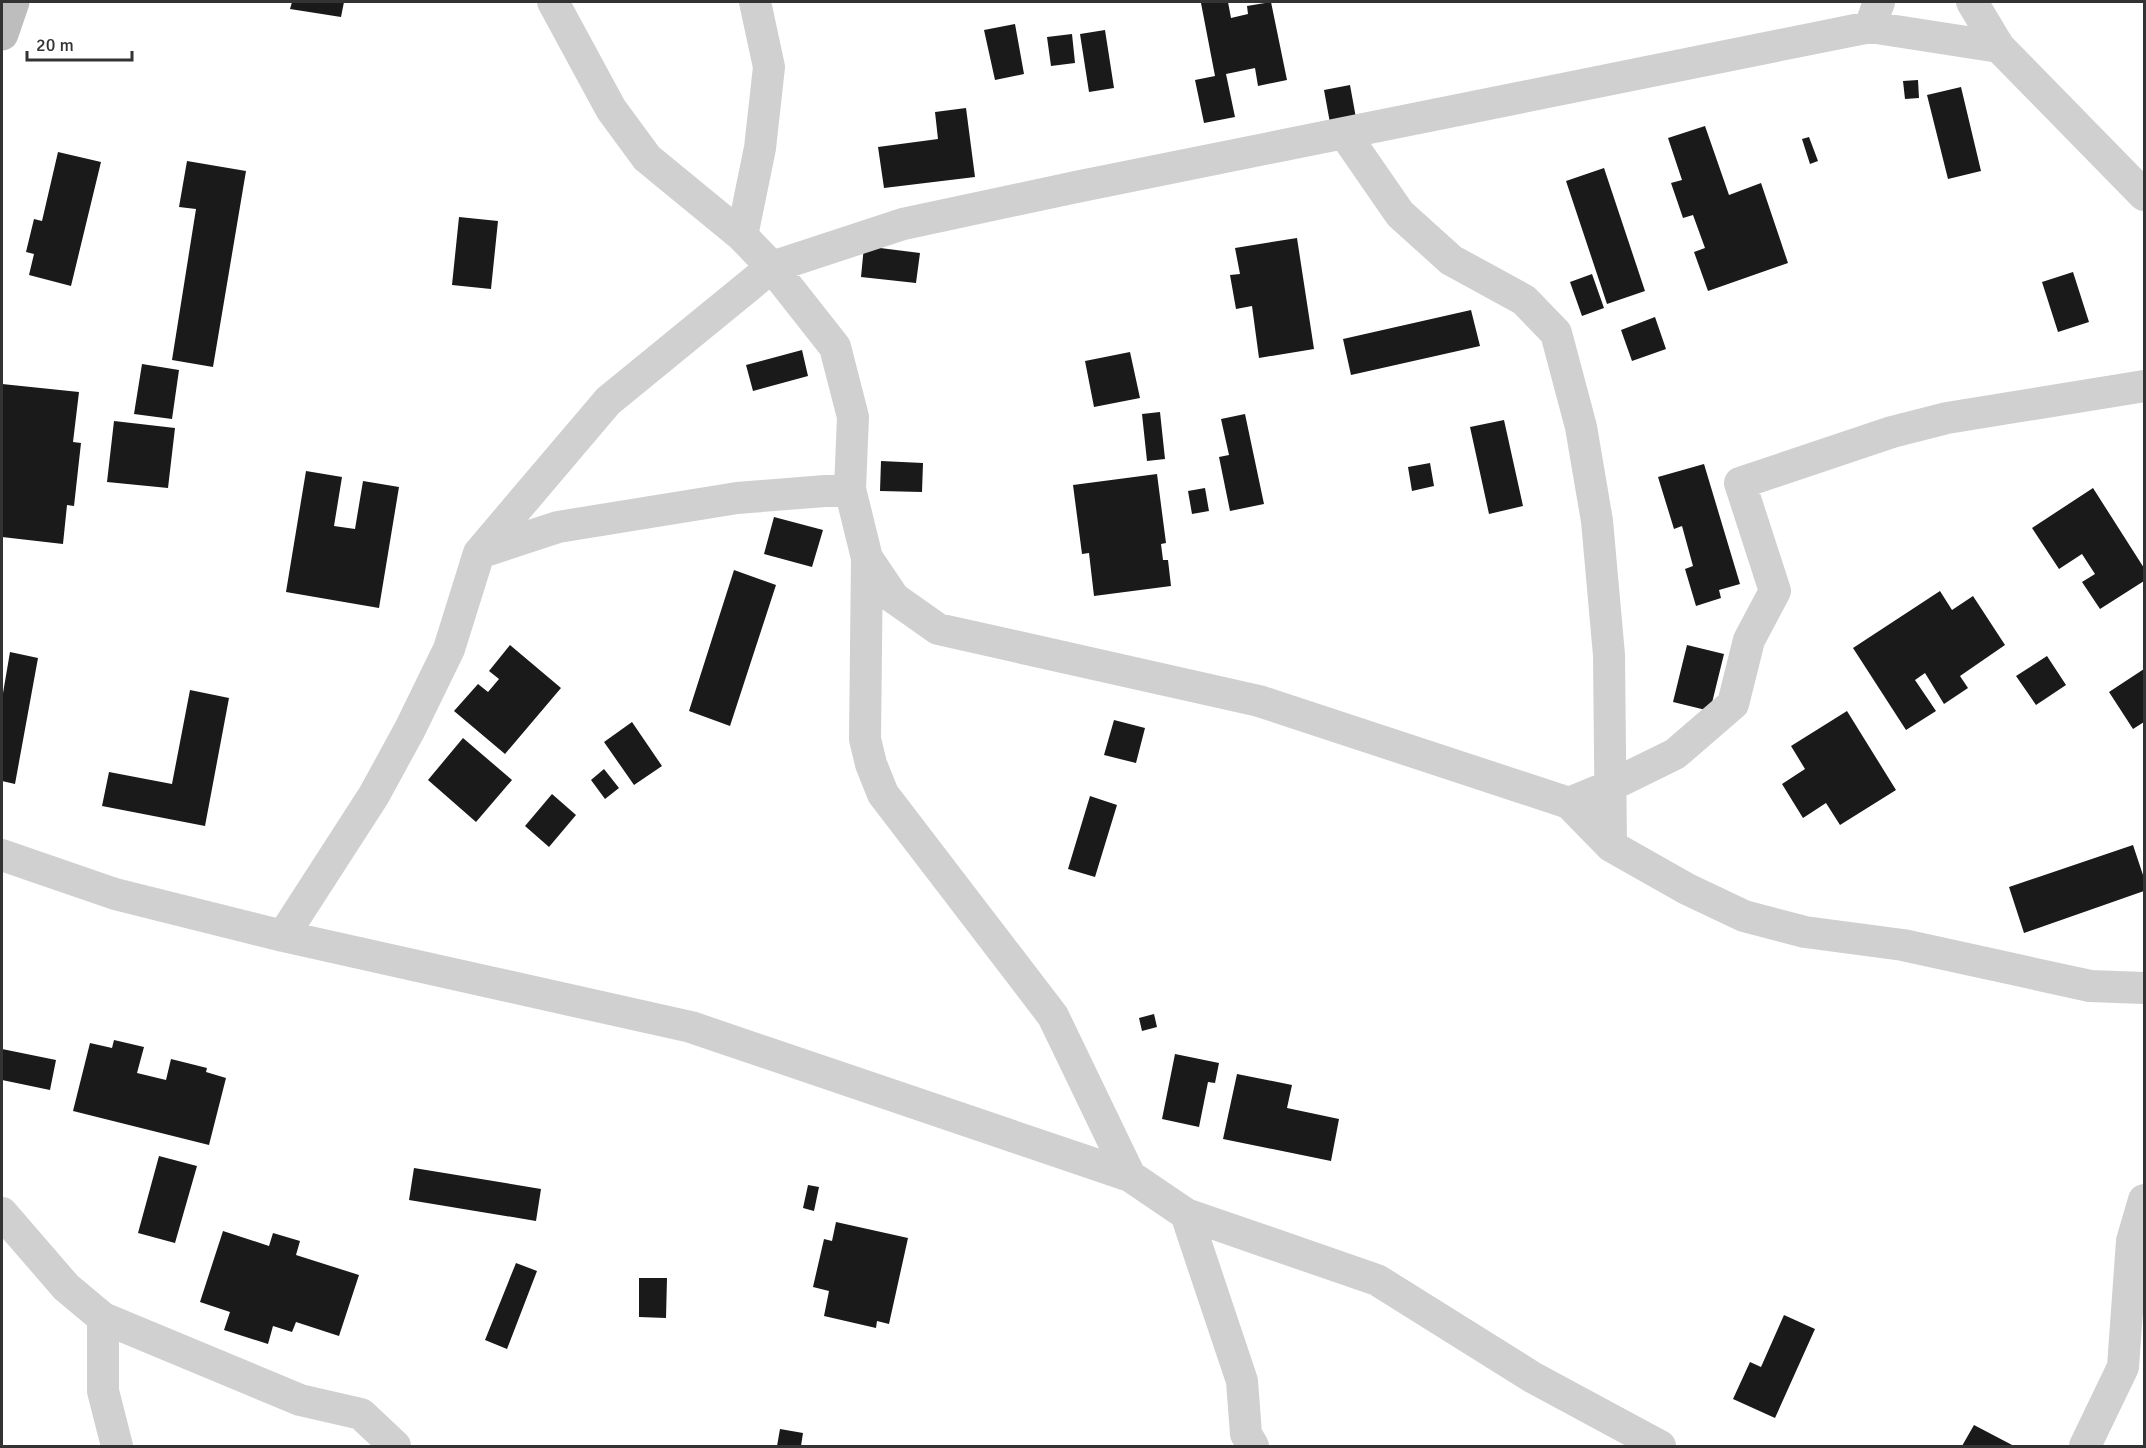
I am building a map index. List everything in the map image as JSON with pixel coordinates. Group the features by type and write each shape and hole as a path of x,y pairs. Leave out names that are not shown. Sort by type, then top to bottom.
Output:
{"street":[{"path":"2,34 13,2"},
{"path":"553,2 611,110 647,158 742,236 772,267 835,347 853,417 850,489 867,558 865,739 871,764 883,794 1053,1016 1130,1176"},
{"path":"742,236 760,148 769,67 755,2"},
{"path":"1972,2 1999,47 2145,195"},
{"path":"283,936 374,795 410,729 449,649 479,553 608,401 772,267 903,224 1344,133 1874,14 1999,47"},
{"path":"1344,133 1400,214 1450,260 1524,300 1556,333 1581,427 1597,520 1609,655 1611,846"},
{"path":"1569,803 1611,786 1675,754 1733,704 1749,640 1775,591 1740,483 1892,432 1947,418 2145,386"},
{"path":"479,553 558,527 737,498 850,489"},
{"path":"867,558 894,598 938,629 1259,701 1569,803 1611,846 1687,889 1744,916 1805,932 1903,945 2090,986 2145,988"},
{"path":"2,855 115,894 283,936 691,1028 1130,1176 1186,1214 1377,1280 1532,1377 1660,1446"},
{"path":"2085,1446 2123,1368 2132,1241 2145,1200"},
{"path":"2,1213 66,1287 103,1318 300,1400 361,1414 395,1446"},
{"path":"1186,1214 1242,1381 1246,1434 1252,1446"},
{"path":"103,1318 103,1391 117,1446"}],"building":[{"path":"292,2 344,2 341,17 290,9"},
{"path":"1228,2 1231,18 1248,14 1247,6 1271,2 1287,80 1258,86 1255,68 1226,74 1235,117 1204,123 1195,80 1215,76 1201,3"},
{"path":"1015,24 1024,74 995,80 984,30"},
{"path":"1105,30 1114,88 1089,92 1080,34"},
{"path":"1072,34 1075,63 1051,66 1047,37"},
{"path":"1918,80 1919,98 1905,99 1903,81"},
{"path":"1350,85 1356,118 1330,123 1324,90"},
{"path":"1961,87 1981,171 1948,179 1927,95"},
{"path":"966,108 975,177 884,188 878,147 938,139 935,112"},
{"path":"1705,126 1729,195 1761,183 1788,263 1708,291 1694,252 1705,248 1693,215 1683,218 1671,183 1682,180 1668,138"},
{"path":"1809,137 1818,161 1810,164 1802,139"},
{"path":"58,152 101,162 71,286 29,275 34,254 26,252 34,219 42,221"},
{"path":"187,161 246,171 213,367 172,360 196,209 179,207"},
{"path":"1604,168 1645,291 1607,304 1566,181"},
{"path":"459,217 498,221 491,289 452,285"},
{"path":"1297,238 1314,349 1259,358 1252,306 1236,309 1230,275 1240,274 1235,248"},
{"path":"864,246 920,253 916,283 861,277"},
{"path":"2073,272 2089,322 2058,332 2042,282"},
{"path":"1592,274 1604,308 1582,316 1570,282"},
{"path":"1471,310 1480,346 1351,375 1343,339"},
{"path":"1655,317 1666,349 1632,361 1621,330"},
{"path":"802,350 808,376 753,391 746,365"},
{"path":"1130,352 1140,398 1094,407 1085,361"},
{"path":"142,364 179,370 172,419 134,414"},
{"path":"2,384 79,392 73,442 81,443 74,506 67,505 63,544 2,537"},
{"path":"1160,412 1165,459 1147,461 1142,414"},
{"path":"1245,414 1264,504 1230,511 1219,457 1229,455 1221,419"},
{"path":"1504,420 1523,506 1489,514 1470,427"},
{"path":"114,421 175,428 168,488 107,482"},
{"path":"881,461 923,463 922,492 880,491"},
{"path":"1430,463 1434,486 1412,491 1408,467"},
{"path":"1704,464 1740,584 1719,590 1721,598 1696,606 1685,569 1693,566 1682,526 1674,529 1658,477"},
{"path":"306,471 342,477 334,526 355,529 363,481 399,487 379,608 286,592"},
{"path":"1157,474 1166,543 1161,544 1163,560 1168,560 1171,586 1094,596 1089,553 1082,554 1073,485"},
{"path":"1205,488 1209,511 1192,514 1188,491"},
{"path":"2093,488 2144,568 2144,581 2100,609 2082,582 2095,574 2082,554 2059,569 2032,528"},
{"path":"774,517 823,530 812,567 764,554"},
{"path":"734,570 776,585 730,726 689,711"},
{"path":"1940,591 1952,610 1973,596 2005,645 1960,676 1968,688 1944,704 1925,673 1915,680 1936,711 1906,730 1853,648"},
{"path":"510,645 561,688 505,754 454,711 478,684 488,692 499,679 489,671"},
{"path":"1687,645 1724,654 1710,711 1673,702"},
{"path":"10,652 38,658 15,784 2,781 2,699"},
{"path":"2047,656 2066,685 2036,705 2016,676"},
{"path":"2144,669 2144,722 2133,729 2109,692"},
{"path":"190,690 229,698 205,826 102,806 109,772 172,784"},
{"path":"1847,711 1896,790 1840,825 1826,803 1803,818 1782,784 1805,769 1791,746"},
{"path":"1114,720 1145,728 1136,763 1104,755"},
{"path":"632,722 662,766 634,785 604,742"},
{"path":"463,738 512,780 476,822 428,780"},
{"path":"604,769 619,788 605,799 591,780"},
{"path":"552,794 576,815 549,847 525,826"},
{"path":"1090,796 1117,805 1095,877 1068,869"},
{"path":"2133,845 2144,878 2144,891 2024,933 2009,887"},
{"path":"1154,1014 1157,1027 1142,1031 1139,1018"},
{"path":"114,1040 144,1047 137,1073 166,1080 171,1059 207,1068 206,1072 226,1078 209,1145 73,1111 90,1043 112,1048"},
{"path":"2,1049 56,1060 50,1090 2,1080"},
{"path":"1175,1054 1219,1063 1215,1083 1208,1082 1199,1127 1162,1119"},
{"path":"1237,1074 1292,1085 1287,1108 1339,1119 1331,1161 1223,1139"},
{"path":"159,1156 197,1166 175,1243 138,1233"},
{"path":"414,1168 541,1189 536,1221 409,1200"},
{"path":"808,1185 819,1187 814,1211 803,1208"},
{"path":"836,1222 908,1238 889,1324 877,1321 876,1328 824,1316 829,1291 813,1287 824,1239 832,1241"},
{"path":"223,1231 269,1246 273,1233 300,1241 296,1255 359,1275 339,1336 296,1322 292,1332 273,1326 268,1344 224,1330 230,1312 200,1302"},
{"path":"516,1263 537,1271 507,1349 485,1340"},
{"path":"639,1278 667,1278 666,1318 639,1317"},
{"path":"1784,1315 1815,1329 1775,1418 1733,1399 1750,1362 1761,1367"},
{"path":"1974,1425 2014,1446 1962,1446"},
{"path":"780,1429 803,1433 801,1446 777,1446"}]}
